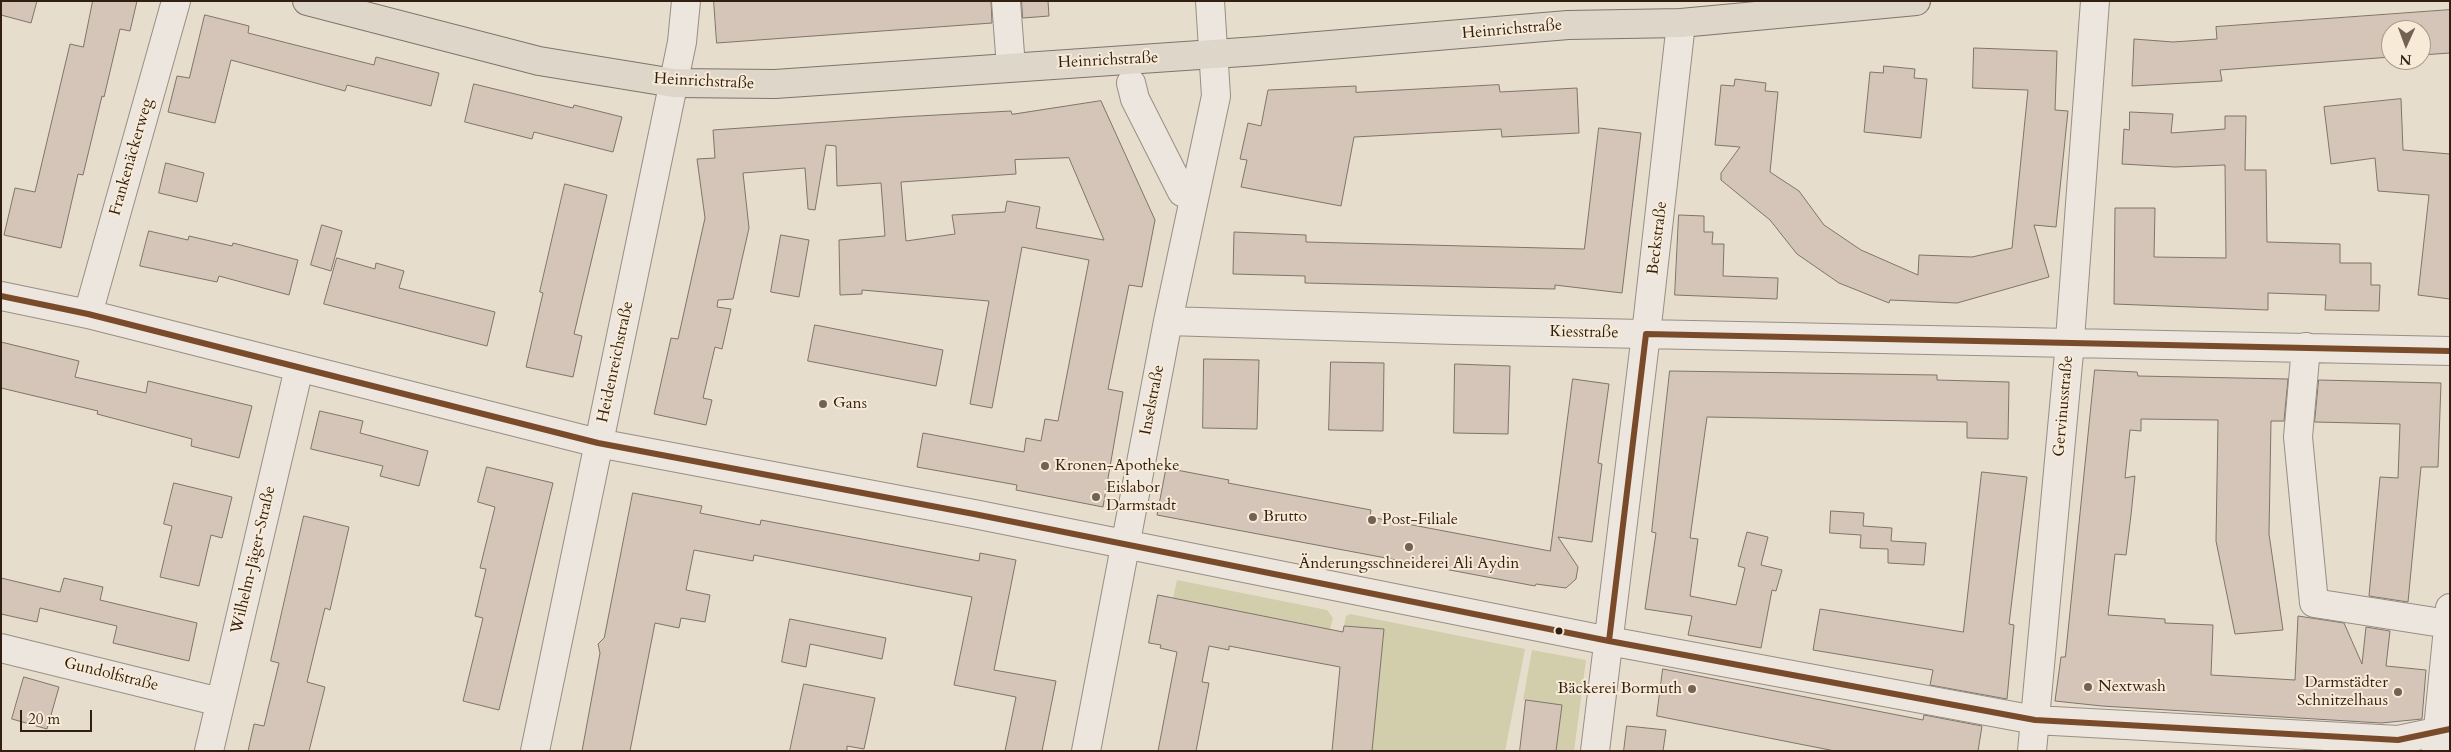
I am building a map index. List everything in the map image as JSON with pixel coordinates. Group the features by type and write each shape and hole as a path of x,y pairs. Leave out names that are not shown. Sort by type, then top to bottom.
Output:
{"main road":[{"name":"Heinrichstraße","path":"307,1 348,7 539,61 674,83 775,84 1214,54 1568,25 1681,22 1916,1"}],"street":[{"name":"Frankenäckerweg","path":"88,314 176,1"},
{"name":"Heidenreichstraße","path":"535,751 674,83 682,42 686,1"},
{"path":"1006,1 1010,67"},
{"name":"Inselstraße","path":"1086,751 1168,321 1216,96 1210,1"},
{"name":"Gervinusstraße","path":"2032,751 2070,342 2095,1"},
{"name":"Beckstraße","path":"1595,751 1646,334 1681,22"},
{"path":"1131,83 1134,99 1182,192 1194,198"},
{"path":"1,296 88,314 598,444 965,512 1125,546 1609,641 2035,720 2398,740 2441,737 2449,616 2314,603 2298,437 2306,347"},
{"name":"Kiesstraße","path":"1168,321 1646,334 2450,351"},
{"name":"Wilhelm-Jäger-Straße","path":"209,751 299,368"},
{"name":"Gundolfstraße","path":"1,648 220,702"}],"shaded area":[{"path":"1177,580 1327,610 1333,618 1330,629 1173,598"},
{"path":"1350,614 1525,649 1505,751 1372,751 1383,629 1344,626 1346,616"},
{"path":"1532,650 1586,660 1574,751 1556,751 1562,705 1523,700"}],"building":[{"path":"1,1 37,1 31,23 1,15"},
{"path":"93,1 137,1 130,31 120,29 83,175 78,174 61,248 4,235 15,188 35,192 70,44 83,47"},
{"path":"714,1 991,1 992,23 717,43"},
{"path":"1022,1 1048,1 1049,16 1023,18"},
{"path":"2450,10 2450,53 2431,54 2431,20 2381,20 2381,58 2220,70 2222,81 2132,86 2134,39 2173,42 2217,39 2216,27"},
{"path":"205,15 249,26 248,33 374,65 376,57 439,73 431,106 347,85 345,91 231,60 215,123 168,112 177,76 189,78"},
{"path":"1974,48 2057,51 2055,110 2068,111 2056,227 2034,225 2049,277 1957,303 1890,300 1889,303 1839,283 1797,254 1770,220 1721,180 1721,173 1740,147 1715,145 1721,85 1734,86 1735,79 1766,83 1765,91 1778,92 1770,172 1799,191 1824,225 1861,250 1918,275 1919,255 1972,257 2012,248 2028,90 1973,88"},
{"path":"1884,66 1915,69 1914,78 1927,79 1921,138 1864,132 1870,72 1883,73"},
{"path":"474,84 573,108 574,105 622,117 613,152 534,132 532,139 465,122"},
{"path":"1499,85 1500,92 1577,88 1579,133 1502,137 1501,129 1354,137 1341,206 1241,187 1247,160 1240,159 1248,123 1261,126 1268,90 1356,86 1356,92"},
{"path":"2401,99 2403,150 2450,154 2450,299 2418,295 2429,195 2378,191 2375,158 2331,164 2324,107"},
{"path":"1101,101 1155,220 1142,287 1129,285 1108,389 1123,392 1103,507 1016,490 1017,485 917,467 923,433 1024,452 1026,438 1041,441 1045,419 1058,421 1089,260 1022,247 992,408 970,404 989,301 862,290 862,294 840,295 839,240 885,236 881,183 837,186 836,146 826,145 815,210 808,209 805,168 743,173 749,228 733,299 718,300 717,307 731,309 722,349 715,347 703,398 712,400 706,425 654,414 671,338 678,339 705,218 697,159 715,158 713,130 1011,111 1012,114","holes":["1069,158 1104,240 1036,228 1040,207 1007,201 1005,212 952,215 955,234 906,241 901,182 1016,174 1015,160"]},
{"path":"2130,112 2173,114 2171,133 2225,129 2225,116 2246,116 2245,170 2266,170 2267,242 2340,244 2340,263 2371,263 2371,285 2380,285 2379,311 2325,310 2326,295 2268,293 2268,310 2114,304 2115,208 2155,208 2154,257 2226,258 2225,165 2175,167 2122,164 2124,129 2129,130"},
{"path":"1599,128 1641,133 1622,293 1555,285 1555,289 1305,283 1305,276 1233,274 1234,232 1306,235 1306,242 1584,249"},
{"path":"166,163 204,173 197,202 159,193"},
{"path":"565,184 607,195 574,334 582,336 573,377 526,367 543,293 540,292"},
{"path":"1679,215 1704,216 1704,232 1713,232 1712,244 1724,244 1723,276 1778,278 1777,299 1675,295"},
{"path":"322,225 342,231 331,271 311,265"},
{"path":"149,231 188,240 189,236 232,246 233,243 298,260 289,295 219,276 217,282 140,266"},
{"path":"781,235 809,240 799,297 771,292"},
{"path":"337,258 375,269 376,263 404,271 399,288 495,312 487,346 324,304"},
{"path":"815,325 943,350 936,386 808,361"},
{"path":"1,342 79,361 75,377 146,393 148,381 252,406 239,458 191,446 192,439 97,414 98,411 1,388"},
{"path":"1204,359 1259,360 1257,429 1203,428"},
{"path":"1331,362 1384,363 1383,431 1329,430"},
{"path":"1455,364 1510,366 1508,434 1454,433"},
{"path":"2095,370 2137,372 2138,376 2288,379 2284,421 2271,421 2269,534 2283,630 2235,634 2216,541 2218,420 2141,419 2141,431 2130,430 2125,478 2135,476 2131,515 2126,555 2115,554 2108,615 2165,619 2165,623 2213,625 2211,675 2295,680 2298,616 2344,623 2362,664 2366,627 2390,631 2386,666 2426,670 2422,719 2381,723 2102,706 2055,701 2061,657 2065,657"},
{"path":"1670,371 1937,375 1937,380 2009,382 2008,439 1967,438 1967,422 1707,417 1690,538 1698,539 1690,596 1736,605 1745,568 1738,566 1747,532 1768,537 1761,565 1782,570 1776,591 1772,590 1761,648 1688,635 1692,616 1645,609 1656,533 1652,532"},
{"path":"1573,379 1609,384 1598,463 1602,464 1592,542 1558,537 1578,567 1576,579 1566,588 1536,584 1535,586 1157,515 1166,468 1229,480 1228,483 1371,510 1370,517 1550,551"},
{"path":"2319,380 2441,383 2438,467 2421,467 2408,602 2369,596 2380,477 2398,478 2400,424 2315,422"},
{"path":"320,411 363,421 360,433 428,451 419,486 380,476 383,466 311,449"},
{"path":"487,467 553,483 499,710 463,701 483,618 475,616 486,569 480,568 495,507 478,502"},
{"path":"1982,472 2027,477 2009,624 2014,625 2007,699 1930,685 1933,670 1813,650 1820,609 1963,632"},
{"path":"174,483 232,497 222,538 211,535 199,586 160,577 172,526 164,524"},
{"path":"633,493 702,506 700,513 760,525 761,520 979,561 980,553 1016,560 994,670 1056,681 1042,751 1005,751 1016,697 954,685 972,597 754,555 753,561 694,550 686,590 710,595 705,622 681,618 679,628 655,623 630,751 582,751 600,653 598,644 604,638"},
{"path":"1831,511 1864,513 1863,526 1892,528 1891,541 1926,543 1924,565 1888,563 1888,549 1860,548 1861,535 1830,533"},
{"path":"304,516 349,527 330,610 325,608 307,682 325,687 309,751 248,751 254,724 264,726 279,663 271,661"},
{"path":"1,578 60,592 64,578 103,587 100,600 197,623 189,661 113,643 117,626 40,608 37,622 1,614"},
{"path":"1158,595 1343,632 1344,626 1384,629 1372,751 1332,751 1340,667 1229,646 1229,650 1209,646 1202,682 1209,683 1196,751 1158,751 1177,652 1160,648 1161,645 1149,643"},
{"path":"790,619 886,638 882,659 810,644 806,667 782,662"},
{"path":"1663,669 1923,720 1924,715 1982,726 1978,751 1835,751 1657,716"},
{"path":"24,677 59,687 47,729 12,719"},
{"path":"804,684 875,698 864,749 847,746 847,751 790,751"},
{"path":"1526,700 1562,705 1556,751 1520,751"},
{"path":"1627,726 1666,730 1663,751 1624,751"}],"transit line":[{"path":"1,296 88,314 598,443 974,514 1609,641 2035,720 2398,740 2450,729"},
{"path":"1609,641 1646,334 2450,351"}],"place":[{"name":"Gans","path":"823,404"},
{"name":"Kronen-Apotheke","path":"1045,466"},
{"name":"Eislabor Darmstadt","path":"1096,497"},
{"name":"Brutto","path":"1253,517"},
{"name":"Post-Filiale","path":"1372,520"},
{"name":"Änderungsschneiderei Ali Aydin","path":"1409,547"},
{"name":"Nextwash","path":"2088,687"},
{"name":"Bäckerei Bormuth","path":"1692,689"},
{"name":"Darmstädter Schnitzelhaus","path":"2398,692"}]}
